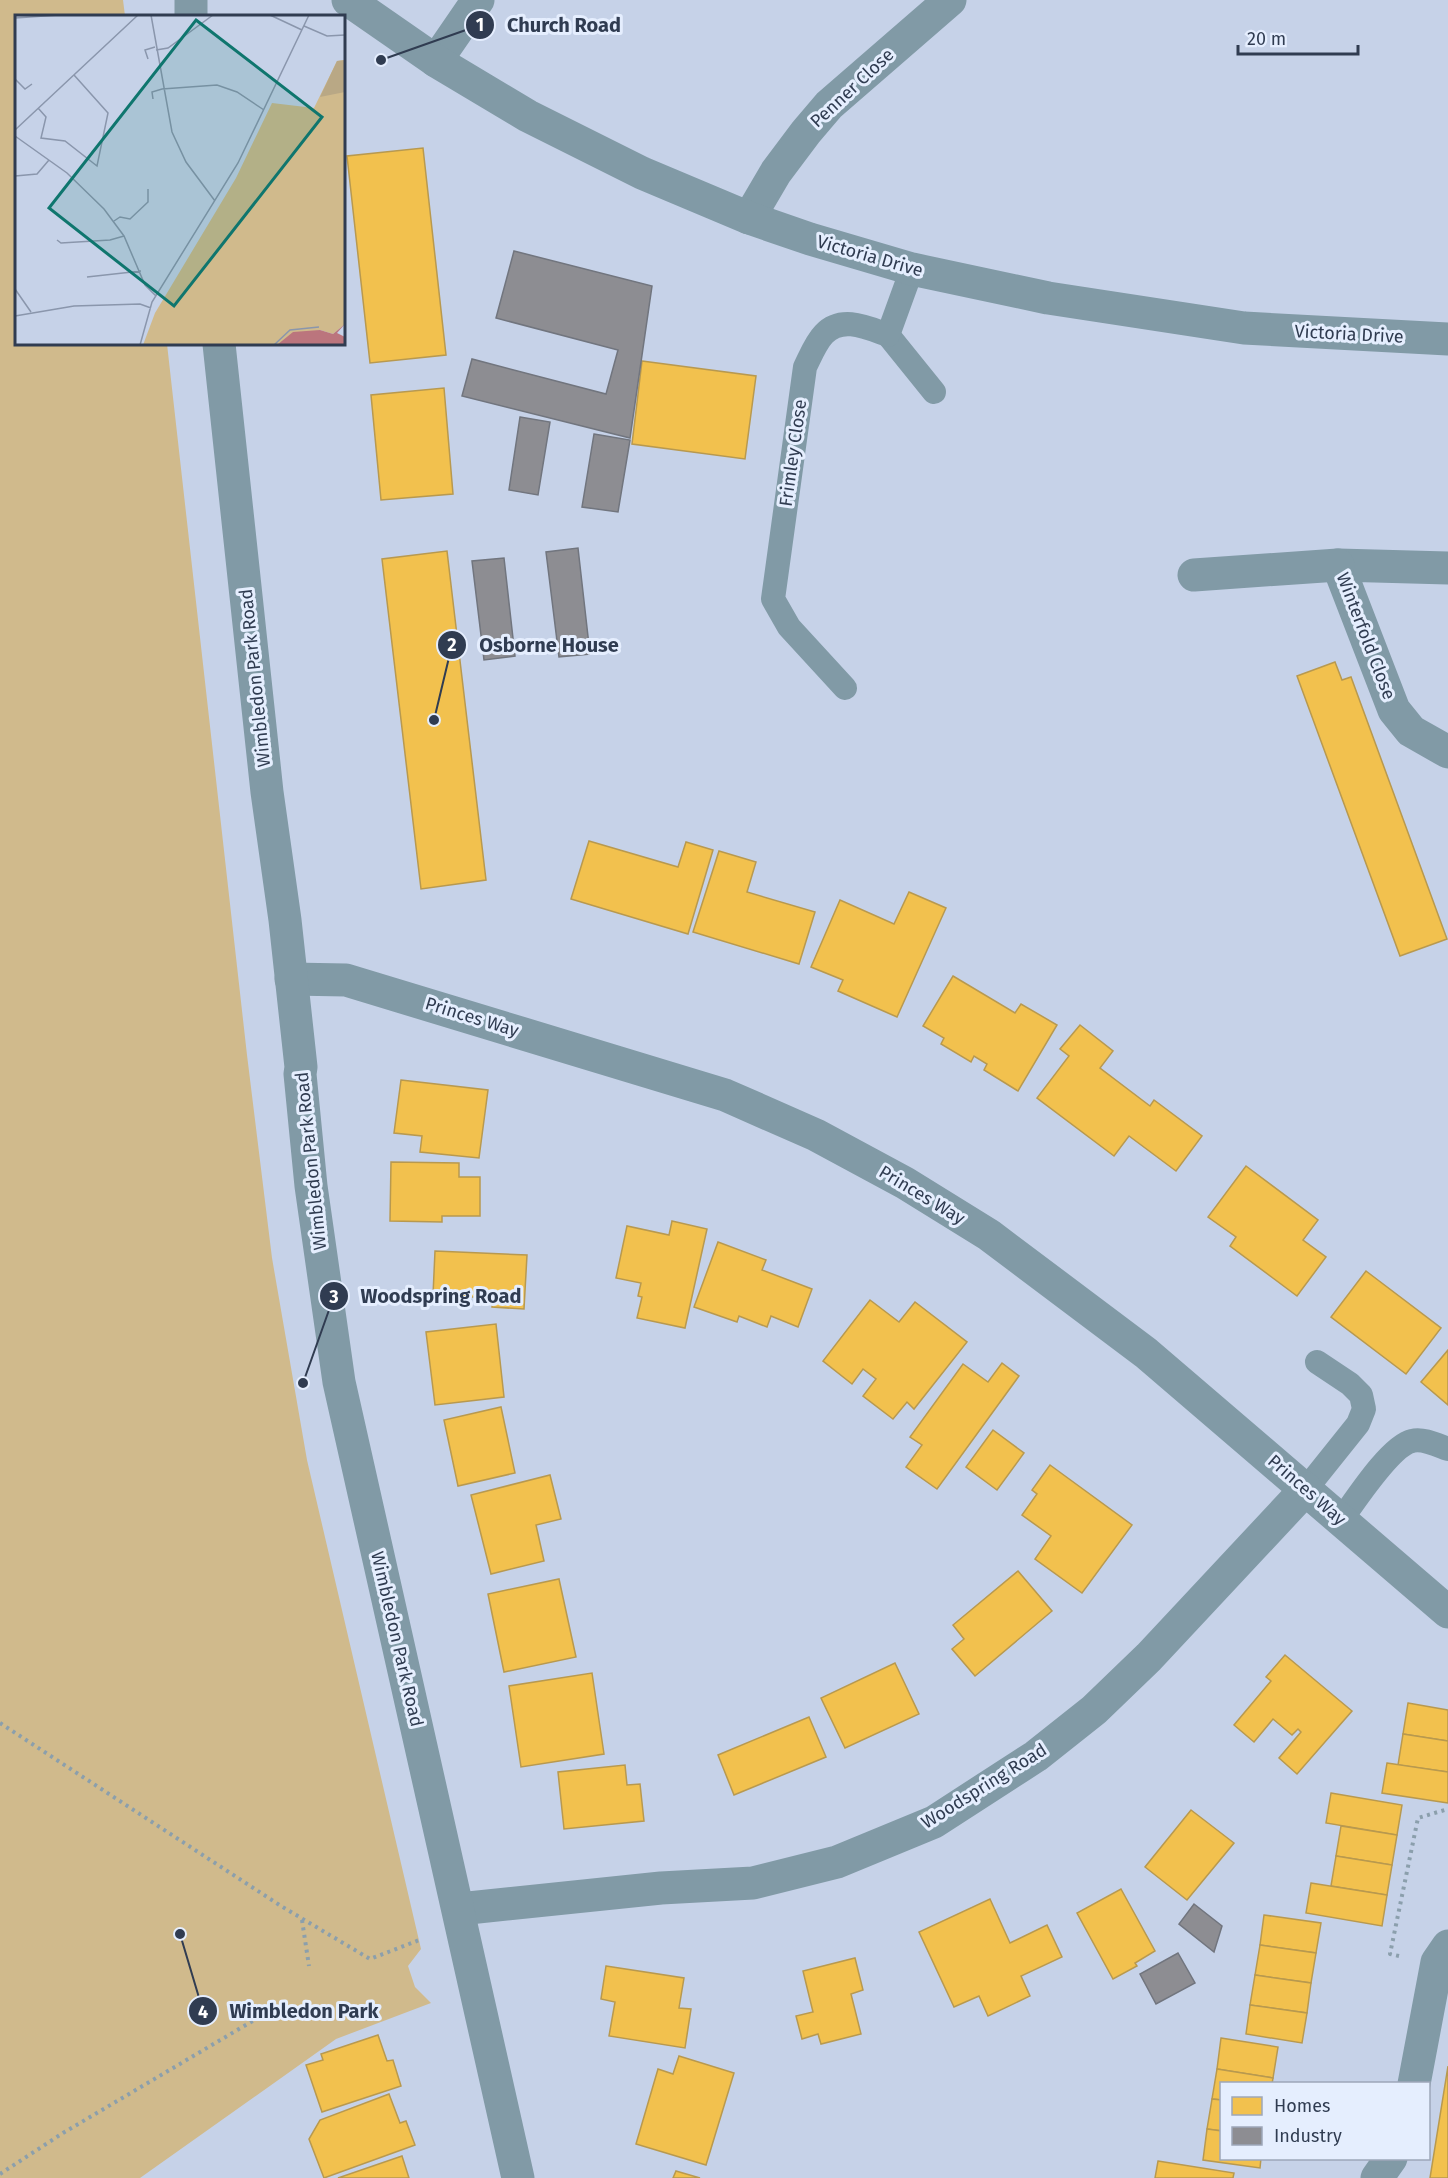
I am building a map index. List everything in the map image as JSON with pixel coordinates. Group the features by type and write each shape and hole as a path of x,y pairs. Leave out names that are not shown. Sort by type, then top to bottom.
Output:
{"street":[{"name":"Victoria Drive","path":"348,0 436,61 528,116 642,173 749,218 810,239 912,269 1048,298 1244,328 1448,339"},
{"path":"436,61 478,0"},
{"name":"Penner Close","path":"749,218 776,172 829,105 950,0"},
{"name":"Wimbledon Park Road","path":"219,345 267,792 291,979 311,1186 339,1382 519,2178"},
{"name":"Winterfold Close","path":"1194,575 1338,565 1448,568"},
{"name":"Winterfold Close","path":"1338,565 1394,710 1411,731 1448,752"},
{"name":"Princes Way","path":"291,979 346,980 726,1095 816,1135 905,1183 989,1235 1146,1353 1448,1612"},
{"name":"Woodspring Road","path":"459,1908 661,1888 753,1883 837,1862 934,1822 1036,1756 1094,1710 1149,1657 1306,1489"},
{"path":"1414,2082 1442,1954"},
{"path":"1377,2178 1389,2160"}],"lane":[{"path":"912,269 888,334 934,392"},
{"name":"Frimley Close","path":"845,688 789,627 773,599 805,367 824,333 838,325 856,324 888,334"},
{"path":"1306,1489 1358,1424 1364,1409 1361,1395 1350,1384 1317,1362"},
{"path":"1341,1520 1371,1478 1400,1447 1412,1441 1424,1441 1448,1449"}],"path":[{"path":"0,1723 302,1919 370,1959 422,1939"},
{"path":"1442,1954 1390,1954 1418,1818 1448,1809"},
{"path":"302,1919 309,1966"},
{"path":"0,2174 63,2133 261,2016"}],"shaded area":[{"path":"0,0 123,0 125,15 15,15 15,345 167,345 272,1258 307,1460 421,1949 408,1966 415,1987 431,2003 336,2039 140,2178 0,2178"}],"building: Homes":[{"path":"423,148 446,355 370,363 347,156"},
{"path":"642,361 756,376 745,459 632,444"},
{"path":"444,388 453,494 381,500 371,395"},
{"path":"447,551 486,880 421,889 382,559"},
{"path":"1335,662 1342,680 1351,677 1447,939 1400,956 1297,676"},
{"path":"589,841 678,867 686,842 713,850 688,934 571,899"},
{"path":"719,851 756,862 747,892 815,912 799,964 693,932"},
{"path":"909,892 946,908 897,1017 838,991 843,980 811,967 840,900 894,924"},
{"path":"953,976 1015,1013 1021,1004 1057,1025 1018,1091 984,1070 987,1064 974,1056 971,1062 941,1044 944,1038 923,1026"},
{"path":"1080,1025 1113,1051 1100,1068 1150,1106 1154,1100 1202,1136 1176,1171 1129,1136 1114,1156 1037,1098 1069,1056 1060,1049"},
{"path":"401,1080 488,1090 479,1158 420,1152 422,1136 394,1133"},
{"path":"391,1162 459,1163 459,1177 480,1177 480,1216 442,1216 442,1222 390,1221"},
{"path":"1246,1166 1318,1220 1303,1240 1326,1257 1297,1296 1230,1246 1236,1237 1208,1217"},
{"path":"672,1221 707,1229 685,1328 637,1318 642,1297 638,1296 641,1283 616,1278 627,1226 669,1235"},
{"path":"718,1242 766,1260 762,1270 812,1289 798,1327 771,1316 767,1327 739,1316 737,1322 694,1307"},
{"path":"435,1251 527,1255 524,1309 492,1307 493,1298 433,1295"},
{"path":"1366,1271 1441,1328 1406,1374 1331,1317"},
{"path":"870,1300 899,1322 915,1302 967,1342 914,1409 907,1402 893,1419 863,1396 876,1379 863,1369 852,1384 823,1361"},
{"path":"496,1324 504,1397 435,1405 426,1332"},
{"path":"1448,1350 1448,1405 1421,1382"},
{"path":"1002,1363 1019,1376 937,1489 906,1467 922,1445 910,1437 963,1364 988,1382"},
{"path":"501,1407 515,1473 458,1486 444,1420"},
{"path":"993,1430 1024,1453 997,1490 966,1467"},
{"path":"1050,1465 1132,1525 1082,1593 1035,1559 1051,1536 1022,1515 1037,1494 1032,1490"},
{"path":"550,1475 561,1519 536,1525 544,1561 491,1574 471,1495"},
{"path":"1018,1571 1052,1611 975,1676 952,1649 964,1639 953,1625"},
{"path":"559,1579 576,1657 504,1672 488,1594"},
{"path":"1285,1655 1352,1711 1297,1774 1279,1758 1301,1732 1298,1729 1292,1735 1273,1719 1254,1742 1234,1725 1271,1681 1266,1677"},
{"path":"895,1663 919,1714 845,1748 821,1698"},
{"path":"592,1673 604,1754 521,1767 509,1686"},
{"path":"1408,1703 1448,1710 1448,1741 1403,1734"},
{"path":"809,1717 826,1757 734,1795 718,1755"},
{"path":"1403,1734 1448,1741 1448,1772 1398,1765"},
{"path":"1387,1763 1448,1772 1448,1803 1382,1793"},
{"path":"625,1765 627,1785 640,1784 644,1821 564,1829 558,1772"},
{"path":"1331,1793 1402,1805 1397,1835 1326,1823"},
{"path":"1191,1810 1234,1843 1187,1900 1145,1867"},
{"path":"1341,1826 1397,1835 1392,1865 1336,1856"},
{"path":"1336,1856 1392,1865 1387,1895 1331,1886"},
{"path":"1311,1883 1387,1895 1382,1926 1306,1913"},
{"path":"1121,1889 1155,1951 1135,1963 1137,1966 1113,1979 1077,1913"},
{"path":"990,1899 1010,1943 1047,1925 1062,1957 1021,1976 1030,1996 988,2016 979,1996 954,2007 919,1932"},
{"path":"1264,1915 1321,1923 1316,1953 1260,1945"},
{"path":"1260,1945 1316,1953 1311,1983 1255,1975"},
{"path":"855,1958 863,1990 851,1994 861,2034 821,2044 818,2034 802,2039 796,2016 813,2012 803,1971"},
{"path":"606,1966 684,1978 679,2008 691,2009 685,2048 609,2036 615,2002 601,1999"},
{"path":"1255,1975 1311,1983 1307,2013 1250,2005"},
{"path":"1250,2005 1307,2013 1302,2043 1246,2034"},
{"path":"378,2035 387,2061 393,2060 401,2086 322,2112 306,2065 323,2060 321,2054"},
{"path":"1221,2038 1278,2047 1273,2078 1217,2069"},
{"path":"679,2056 734,2073 706,2165 636,2144 658,2069 673,2074"},
{"path":"1448,2066 1448,2178 1430,2178"},
{"path":"1217,2069 1273,2078 1272,2082 1220,2082 1220,2100 1212,2099"},
{"path":"389,2094 400,2123 406,2121 415,2145 324,2178 309,2139 320,2120"},
{"path":"1212,2099 1220,2100 1220,2131 1207,2129"},
{"path":"1207,2129 1220,2131 1220,2160 1261,2160 1260,2168 1203,2160"},
{"path":"402,2156 409,2178 338,2178"},
{"path":"1158,2161 1234,2173 1233,2178 1155,2178"},
{"path":"676,2171 700,2178 673,2178"}],"building: Industry":[{"path":"514,251 652,286 630,438 462,396 472,359 606,394 618,350 496,318"},
{"path":"520,417 550,422 538,495 509,490"},
{"path":"594,434 630,440 618,512 582,507"},
{"path":"578,548 590,654 559,657 546,552"},
{"path":"504,558 515,656 484,660 472,561"},
{"path":"1194,1904 1222,1926 1214,1952 1179,1924"},
{"path":"1178,1953 1195,1983 1156,2004 1140,1974"}],"place":[{"name":"Church Road","path":"381,60"},
{"name":"Osborne House","path":"434,720"},
{"name":"Woodspring Road","path":"303,1383"},
{"name":"Wimbledon Park","path":"180,1934"}]}
